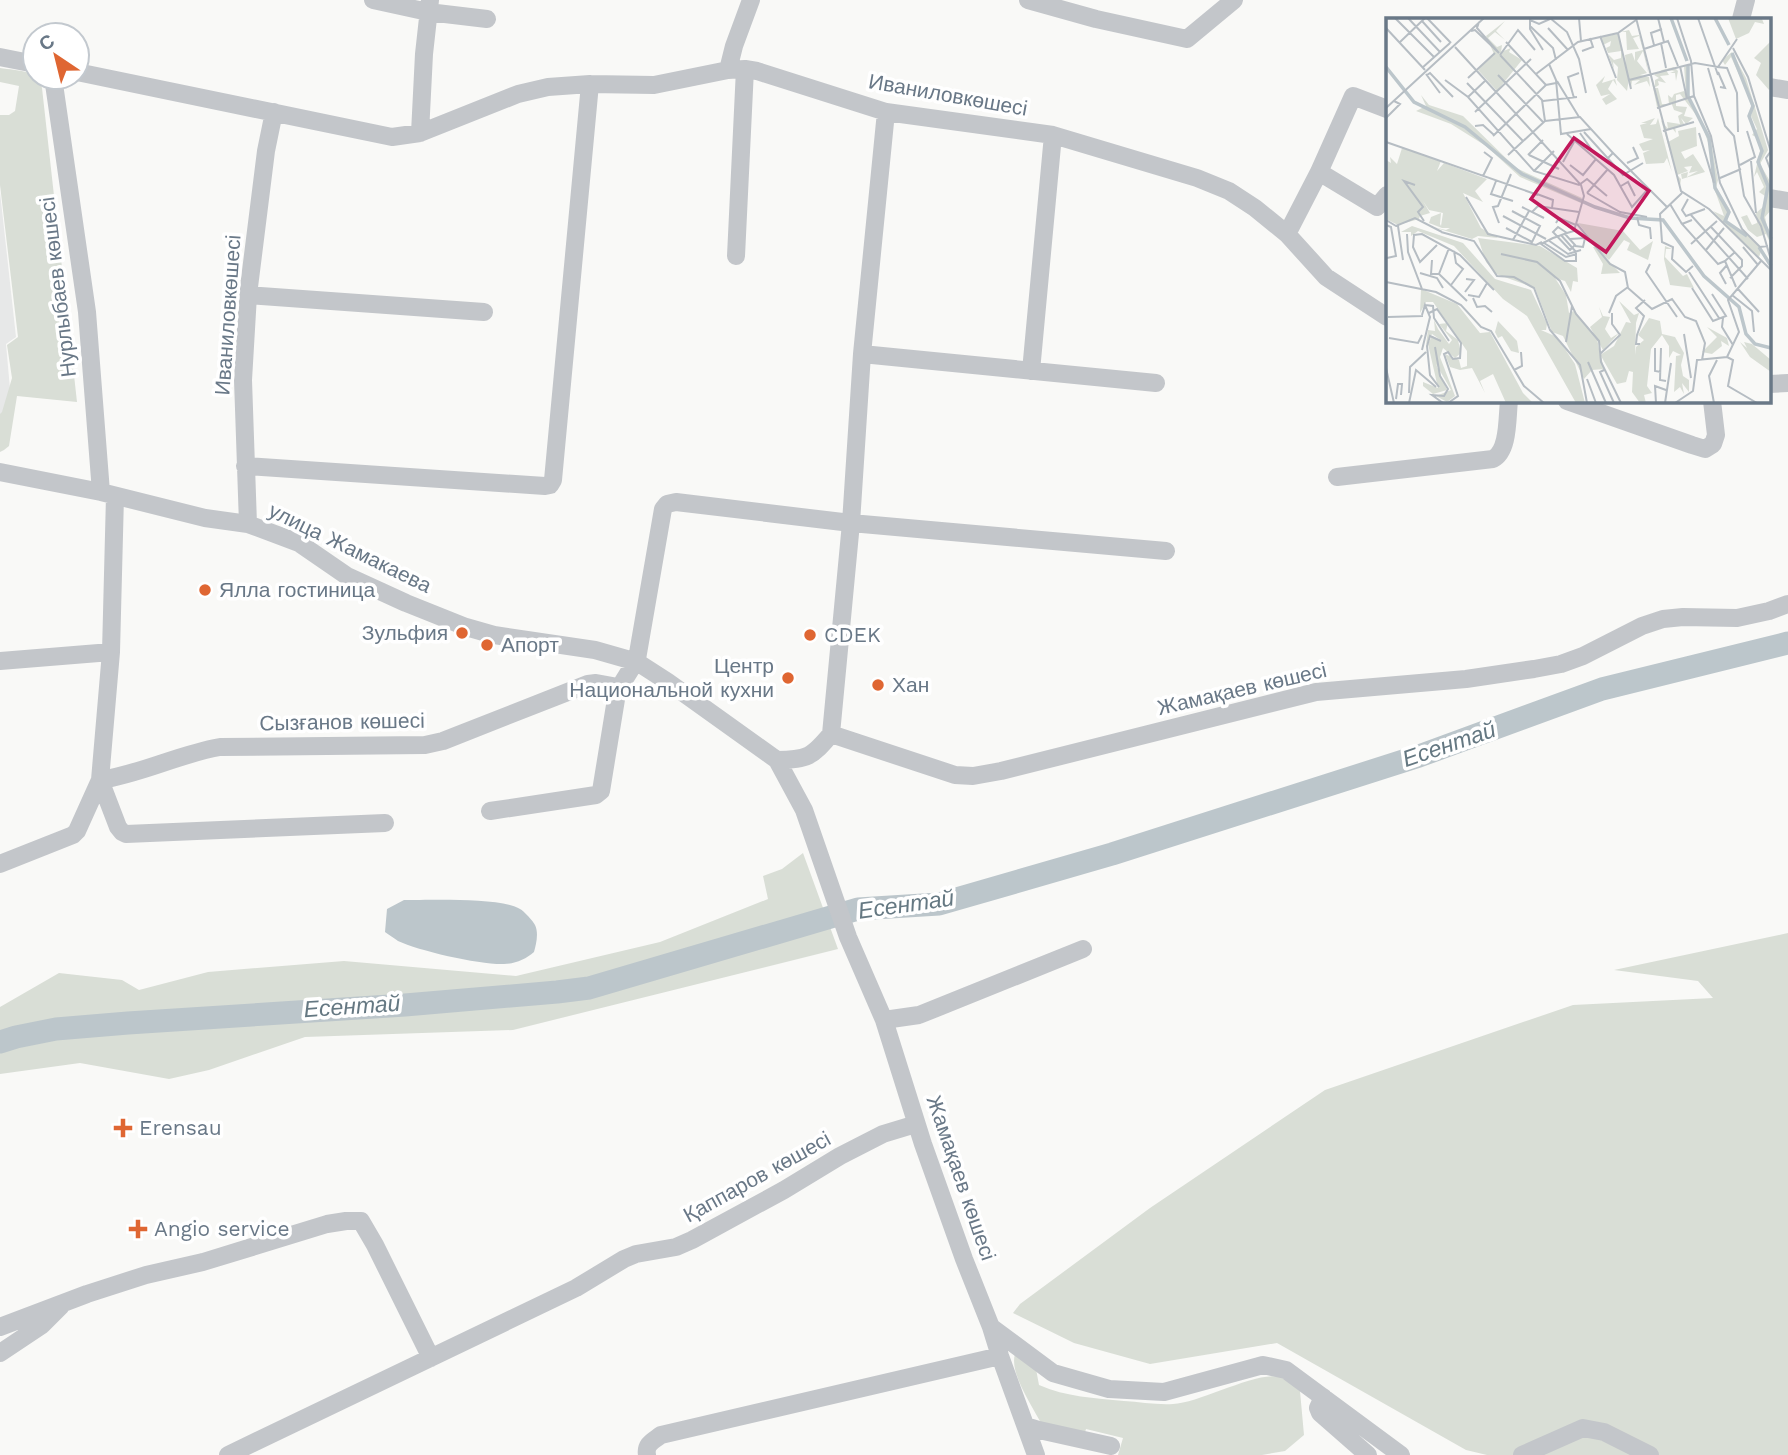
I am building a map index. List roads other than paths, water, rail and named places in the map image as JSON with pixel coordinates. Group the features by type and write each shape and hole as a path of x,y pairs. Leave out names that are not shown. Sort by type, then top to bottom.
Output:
{"street":[{"path":"373,0 429,6 487,19"},
{"path":"736,256 737,69 734,46 751,0"},
{"path":"1028,0 1187,39 1234,0"},
{"path":"1741,18 1745,0"},
{"path":"420,133 429,6"},
{"path":"0,57 21,61"},
{"name":"Иваниловкөшесі","path":"91,75 392,137 420,133 518,94 548,87 590,84 654,85 737,69 757,71 886,112 1053,135 1197,178 1229,191 1255,208 1287,234 1326,277 1386,316"},
{"path":"245,466 550,485 553,480 590,84"},
{"path":"1770,87 1788,90"},
{"name":"Нурлыбаев көшесі","path":"55,91 87,312 108,494 111,652 100,780"},
{"path":"1287,234 1319,172 1353,96 1386,109"},
{"name":"Иваниловкөшесі","path":"248,524 243,380 248,295 266,151 274,112"},
{"path":"637,662 777,760 800,760 818,750 831,734 851,523 862,354 886,112"},
{"path":"1031,371 1053,135"},
{"path":"1319,172 1377,207 1386,196"},
{"path":"1770,198 1788,201"},
{"path":"248,295 484,312"},
{"path":"862,354 1156,383"},
{"path":"1770,384 1788,383"},
{"path":"1337,477 1498,457 1504,447 1509,402"},
{"path":"1570,402 1705,449 1713,444 1716,435 1712,402"},
{"name":"улица Жамакаева","path":"0,472 248,524 299,543 347,576 466,627 494,635 595,650 637,662"},
{"path":"490,811 599,793 603,788 619,686 637,662 663,509 667,504 676,502 851,523 1166,551"},
{"name":"Жамақаев көшесі","path":"831,734 955,775 974,776 1315,692 1466,679 1561,664 1663,619 1737,618 1788,604"},
{"path":"0,661 111,652"},
{"name":"Сызғанов көшесі","path":"100,780 116,778 197,751 220,747 425,745 443,741 588,684 619,686"},
{"name":"Жамақаев көшесі","path":"777,760 804,810 848,937 884,1020 916,1124 1036,1455"},
{"path":"100,780 118,827 126,834 385,823"},
{"path":"0,864 74,835 100,780"},
{"path":"884,1020 919,1015 1083,949"},
{"name":"Қаппаров көшесі","path":"228,1455 576,1288 624,1259 636,1254 676,1247 692,1240 840,1156 883,1134 916,1124"},
{"path":"0,1327 66,1301 146,1275 203,1262 327,1224 346,1220 361,1221 431,1358"},
{"path":"0,1353 43,1325 66,1301"},
{"path":"991,1327 1053,1373 1109,1389 1164,1392 1263,1365 1286,1370 1401,1455"},
{"path":"647,1455 649,1444 661,1435 1000,1356"},
{"path":"1323,1397 1318,1408 1320,1413 1368,1455"},
{"path":"1026,1426 1111,1446"},
{"path":"1521,1455 1583,1428 1604,1432 1650,1455"}],"waterway":[{"name":"Есентай","path":"0,1042 56,1029 405,1005 589,988 858,909 939,904 1112,854 1419,756 1602,689 1788,643"}],"place":[{"name":"Ялла гостиница","path":"205,590"},
{"name":"Зульфия","path":"462,633"},
{"name":"CDEK","path":"810,635"},
{"name":"Апорт","path":"487,645"},
{"name":"Центр Национальной кухни","path":"788,678"},
{"name":"Хан","path":"878,685"},
{"name":"Erensau","path":"123,1128"},
{"name":"Angio service","path":"138,1229"}]}
